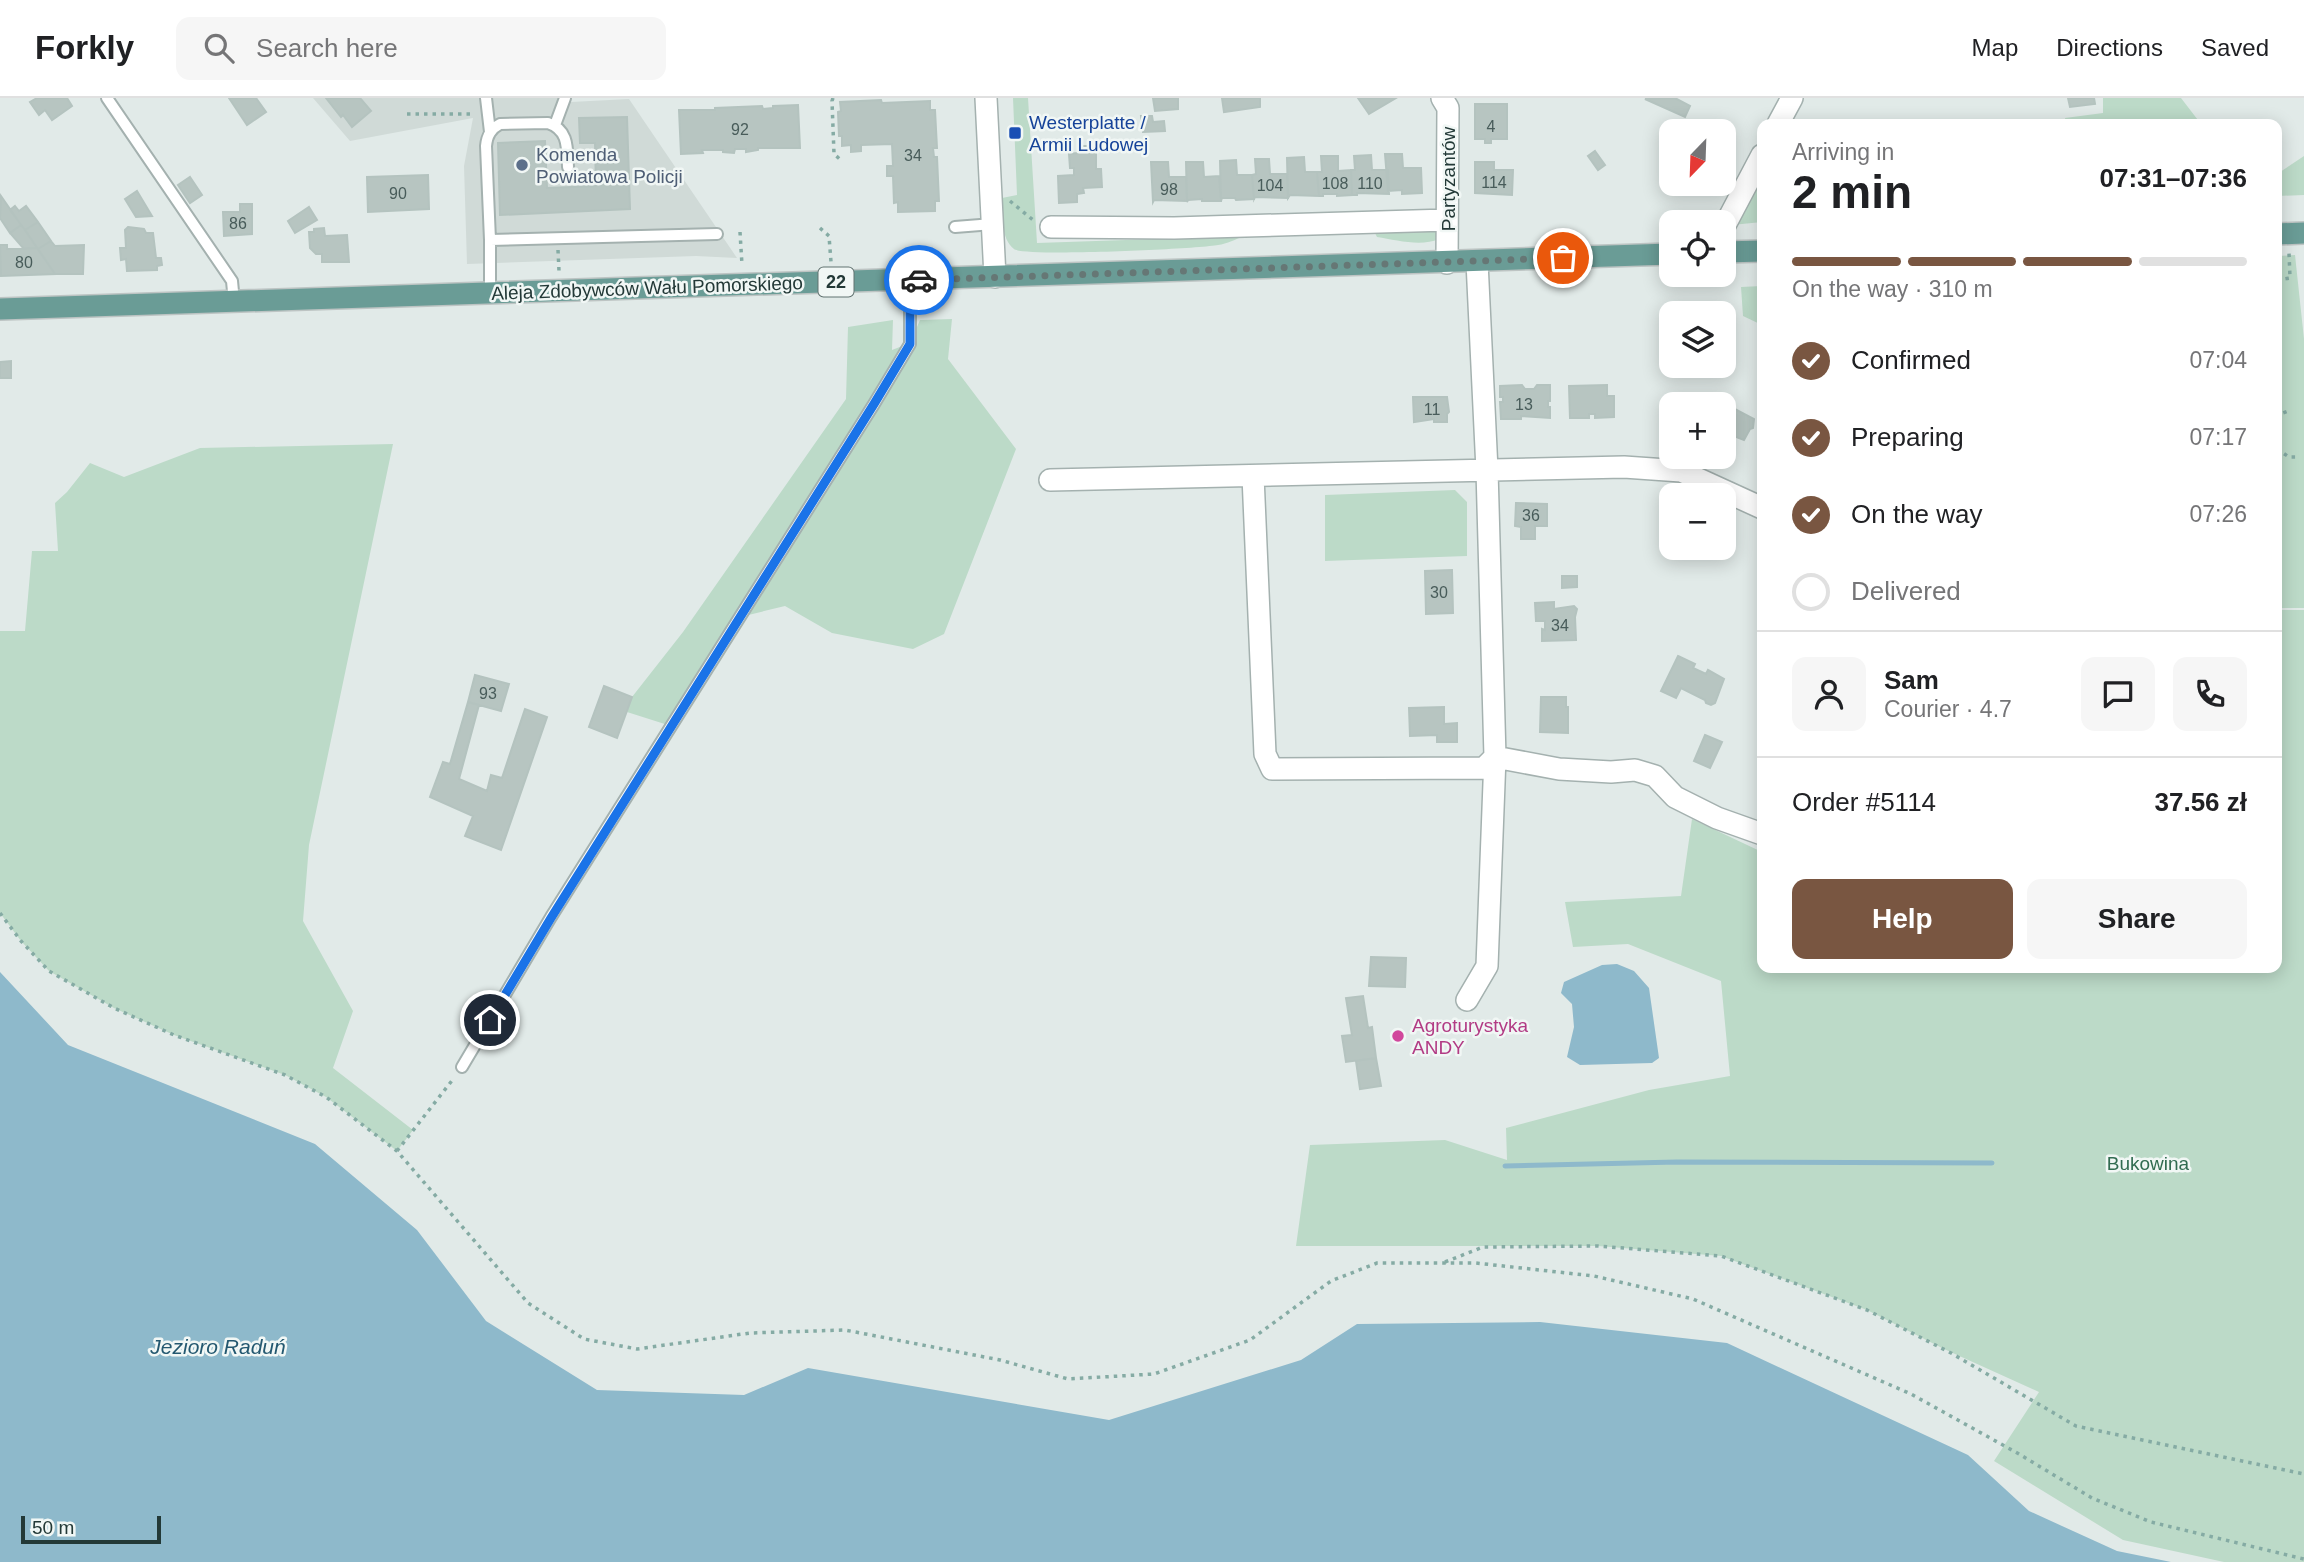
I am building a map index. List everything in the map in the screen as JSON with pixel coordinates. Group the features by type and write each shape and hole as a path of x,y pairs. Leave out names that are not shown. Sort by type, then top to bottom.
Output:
{"main road":[{"path":"2282,234 2304,233"},
{"path":"1736,252 1757,251"},
{"name":"Aleja Zdobywców Wału Pomorskiego","path":"0,309 1659,254"}],"street":[{"path":"986,98 995,277"},
{"name":"Partyzantów","path":"1442,98 1448,108 1447,262"},
{"path":"1781,119 1792,98"},
{"path":"1733,210 1757,164"},
{"path":"1051,227 1174,228 1447,220"},
{"path":"1467,1000 1487,966 1495,757 1487,470 1477,262"},
{"path":"1050,480 1624,467 1681,471 1757,506"},
{"path":"1253,476 1265,754 1272,769 1484,768 1495,757"},
{"path":"1495,757 1559,769 1611,772 1635,770 1655,776 1675,797 1717,818 1757,832"}],"lane":[{"path":"107,98 232,281 234,302"},
{"path":"486,98 490,132 486,146 490,293"},
{"path":"555,125 565,98"},
{"path":"490,132 500,124 555,125 565,136 568,167"},
{"path":"955,227 993,224"},
{"path":"490,240 717,234"},
{"path":"462,1068 558,906 910,344 910,280"}],"path":[{"path":"833,98 834,153 842,161"},
{"path":"407,114 488,114"},
{"path":"1005,197 1033,220 1051,227"},
{"path":"820,228 829,236 831,267"},
{"path":"740,232 742,270"},
{"path":"2282,279 2290,278 2289,253"},
{"path":"2282,413 2291,410"},
{"path":"2282,452 2289,457 2300,457"},
{"path":"0,913 49,971 114,1008 174,1035 285,1075 326,1097 397,1151 528,1303 584,1339 637,1349 750,1333 845,1330 1000,1360 1068,1379 1154,1374 1250,1340 1331,1281 1377,1263 1476,1262 1594,1276 1693,1299 1911,1394 2092,1498 2151,1522 2304,1559"},
{"path":"397,1151 462,1068"},
{"path":"1443,1263 1483,1247 1598,1246 1721,1256 1867,1310 1951,1353 2076,1426 2304,1474"}],"shaded area":[{"path":"313,98 566,98 571,102 629,99 737,258 696,256 467,264 464,166 473,118 350,141"}],"green space":[{"path":"1013,98 1028,98 1037,243 1244,236 1204,247 1077,252 1014,249 1004,232 1002,198 1017,195"},
{"path":"2103,98 2181,98 2197,119 2065,118 2103,113"},
{"path":"2304,156 2304,195 2282,196 2282,171"},
{"path":"1757,179 1757,222 1736,225 1736,218"},
{"path":"1435,230 1439,239 1416,243 1377,237 1374,231"},
{"path":"2295,255 2304,339 2304,608 2282,608 2282,256"},
{"path":"1757,286 1757,323 1743,316 1741,287"},
{"path":"952,319 948,359 1016,449 944,634 913,649 832,633 785,606 740,617 671,726 627,712 632,697 683,632 846,399 848,327 893,320 892,350 910,343 920,320"},
{"path":"393,444 309,845 303,921 353,1011 333,1068 413,1130 397,1151 326,1097 285,1075 174,1035 114,1008 49,971 0,913 0,631 25,631 32,551 58,551 55,503 90,463 124,477 200,448"},
{"path":"1455,490 1467,502 1467,556 1325,561 1325,495"},
{"name":"Bukowina","path":"2282,610 2304,610 2304,1562 2224,1562 2123,1540 1994,1461 2039,1392 1867,1310 1721,1256 1598,1246 1296,1246 1310,1145 1445,1140 1507,1160 1506,1128 1649,1090 1730,1076 1721,981 1628,944 1573,947 1565,902 1681,896 1692,819 1757,850 1757,973 2282,973"}],"water":[{"path":"1617,964 1634,971 1649,988 1659,1058 1652,1063 1580,1065 1567,1057 1574,1027 1572,1004 1561,993 1564,982 1602,965"},
{"name":"Jezioro Raduń","path":"0,972 68,1045 315,1144 417,1230 486,1321 597,1390 744,1395 808,1368 1109,1420 1301,1360 1357,1324 1540,1322 1727,1343 1968,1455 2029,1511 2117,1551 2171,1562 0,1562"}],"building":[{"path":"37,98 67,98 72,106 52,120 45,110 39,115 30,102"},
{"path":"229,98 256,98 266,112 247,125"},
{"path":"326,98 360,98 371,111 352,127"},
{"path":"1153,98 1178,98 1178,109 1155,111"},
{"path":"1222,98 1260,98 1260,107 1224,112"},
{"path":"1358,98 1396,98 1369,114"},
{"path":"1675,98 1690,106 1685,117 1645,99"},
{"path":"2068,98 2094,98 2095,104 2070,107"},
{"path":"881,100 882,103 930,101 930,110 935,110 937,148 933,148 934,157 937,157 939,201 935,201 935,211 898,212 898,202 894,203 893,176 887,176 887,166 893,166 892,144 861,145 861,151 851,152 851,145 842,146 842,136 839,136 840,102"},
{"path":"1475,104 1507,104 1507,139 1491,139 1491,143 1485,143 1485,139 1475,139"},
{"path":"798,105 800,148 758,148 746,152 746,149 735,149 734,153 702,150 703,153 681,154 679,110 762,106 763,109"},
{"path":"1141,116 1152,116 1153,122 1164,121 1165,131 1143,132"},
{"name":"Komenda Powiatowa Policji","path":"627,117 630,209 500,215 498,143 545,141 547,188 596,186 595,143 580,143 579,118"},
{"path":"1082,146 1089,146 1093,153 1096,153 1096,169 1101,169 1102,187 1083,188 1084,193 1077,194 1077,202 1059,203 1058,176 1074,175 1074,168 1070,168 1069,154 1078,153"},
{"path":"1595,151 1605,165 1598,170 1588,156"},
{"path":"1385,154 1402,154 1403,168 1421,168 1422,193 1402,194 1402,190 1388,191"},
{"path":"1371,155 1372,170 1388,170 1389,194 1352,195 1351,170 1355,170 1354,156"},
{"path":"1321,156 1338,156 1338,171 1351,170 1352,195 1319,196 1317,172 1322,172"},
{"path":"1304,157 1305,172 1317,172 1319,196 1290,195 1288,198 1287,158"},
{"path":"1255,159 1269,159 1270,174 1287,174 1288,198 1254,199 1252,175 1256,174"},
{"path":"1236,160 1237,175 1252,175 1254,199 1222,198 1221,201 1220,161"},
{"path":"1151,162 1168,162 1169,177 1186,177 1187,201 1153,202"},
{"path":"1186,162 1203,162 1204,177 1219,176 1221,201 1202,199 1187,202"},
{"path":"1475,162 1494,162 1494,170 1513,170 1512,195 1475,193"},
{"path":"428,175 429,209 368,212 367,177"},
{"path":"190,177 202,195 190,203 178,185"},
{"path":"137,191 152,216 136,217 125,199"},
{"path":"1,196 21,225 10,233 0,218"},
{"path":"240,204 252,204 252,234 224,236 223,212 240,212"},
{"path":"15,206 19,211 26,206 38,222 25,230 10,210"},
{"path":"309,207 317,220 295,233 288,221"},
{"path":"38,222 51,241 38,249 25,230"},
{"path":"21,225 37,248 24,249 10,233"},
{"path":"128,227 153,233 156,258 161,258 162,265 157,266 157,270 127,271 126,259 121,260 120,248 126,248 125,230"},
{"path":"324,228 325,236 347,235 349,262 322,262 322,254 316,254 310,248 309,232"},
{"path":"51,241 55,246 84,245 83,274 55,274 38,249"},
{"path":"0,245 7,245 7,249 37,248 55,274 1,276"},
{"path":"11,361 11,378 0,378 0,362"},
{"path":"1522,385 1525,389 1534,389 1537,385 1550,385 1550,418 1521,416 1521,419 1501,419 1500,402 1503,402 1503,397 1500,397 1500,386"},
{"path":"1607,385 1607,396 1614,396 1614,417 1595,418 1595,414 1589,414 1589,418 1570,418 1569,386"},
{"path":"1413,397 1447,397 1447,422 1434,422 1434,419 1414,422"},
{"path":"1736,410 1754,419 1753,428 1744,440 1736,437"},
{"path":"1516,503 1547,504 1547,526 1535,526 1535,539 1521,539 1521,527 1515,526"},
{"path":"1452,570 1453,613 1426,614 1425,571"},
{"path":"1562,576 1577,576 1577,587 1562,588"},
{"path":"1554,602 1554,609 1574,606 1577,609 1576,640 1542,641 1545,621 1536,621 1535,603"},
{"path":"1678,656 1695,664 1693,668 1706,674 1708,670 1724,679 1715,703 1706,703 1681,688 1676,698 1661,691"},
{"path":"475,675 509,684 501,711 468,702"},
{"path":"604,686 632,697 617,738 589,727"},
{"path":"1541,697 1566,697 1568,733 1540,732"},
{"path":"468,702 479,705 459,779 487,791 491,775 502,778 525,709 547,717 501,850 465,836 473,816 430,797 443,762 450,764"},
{"path":"1444,707 1444,724 1457,723 1457,742 1437,742 1437,735 1410,736 1409,708"},
{"path":"1705,735 1722,742 1710,768 1694,761"},
{"path":"1371,957 1406,958 1405,987 1369,986"},
{"path":"1363,996 1368,1028 1372,1027 1376,1058 1346,1062 1342,1036 1352,1035 1346,998"},
{"path":"1376,1058 1381,1086 1360,1089 1356,1061"}],"waterway":[{"path":"1505,1166 1677,1162 1992,1163"}],"way so far":[{"path":"919,280 1563,258"}],"place":[{"name":"Westerplatte / Armii Ludowej","path":"1015,133"},
{"name":"Komenda Powiatowa Policji","path":"522,165"},
{"name":"Agroturystyka ANDY","path":"1398,1036"}],"route":[{"path":"490,1020 910,344 910,280 919,280"}]}
